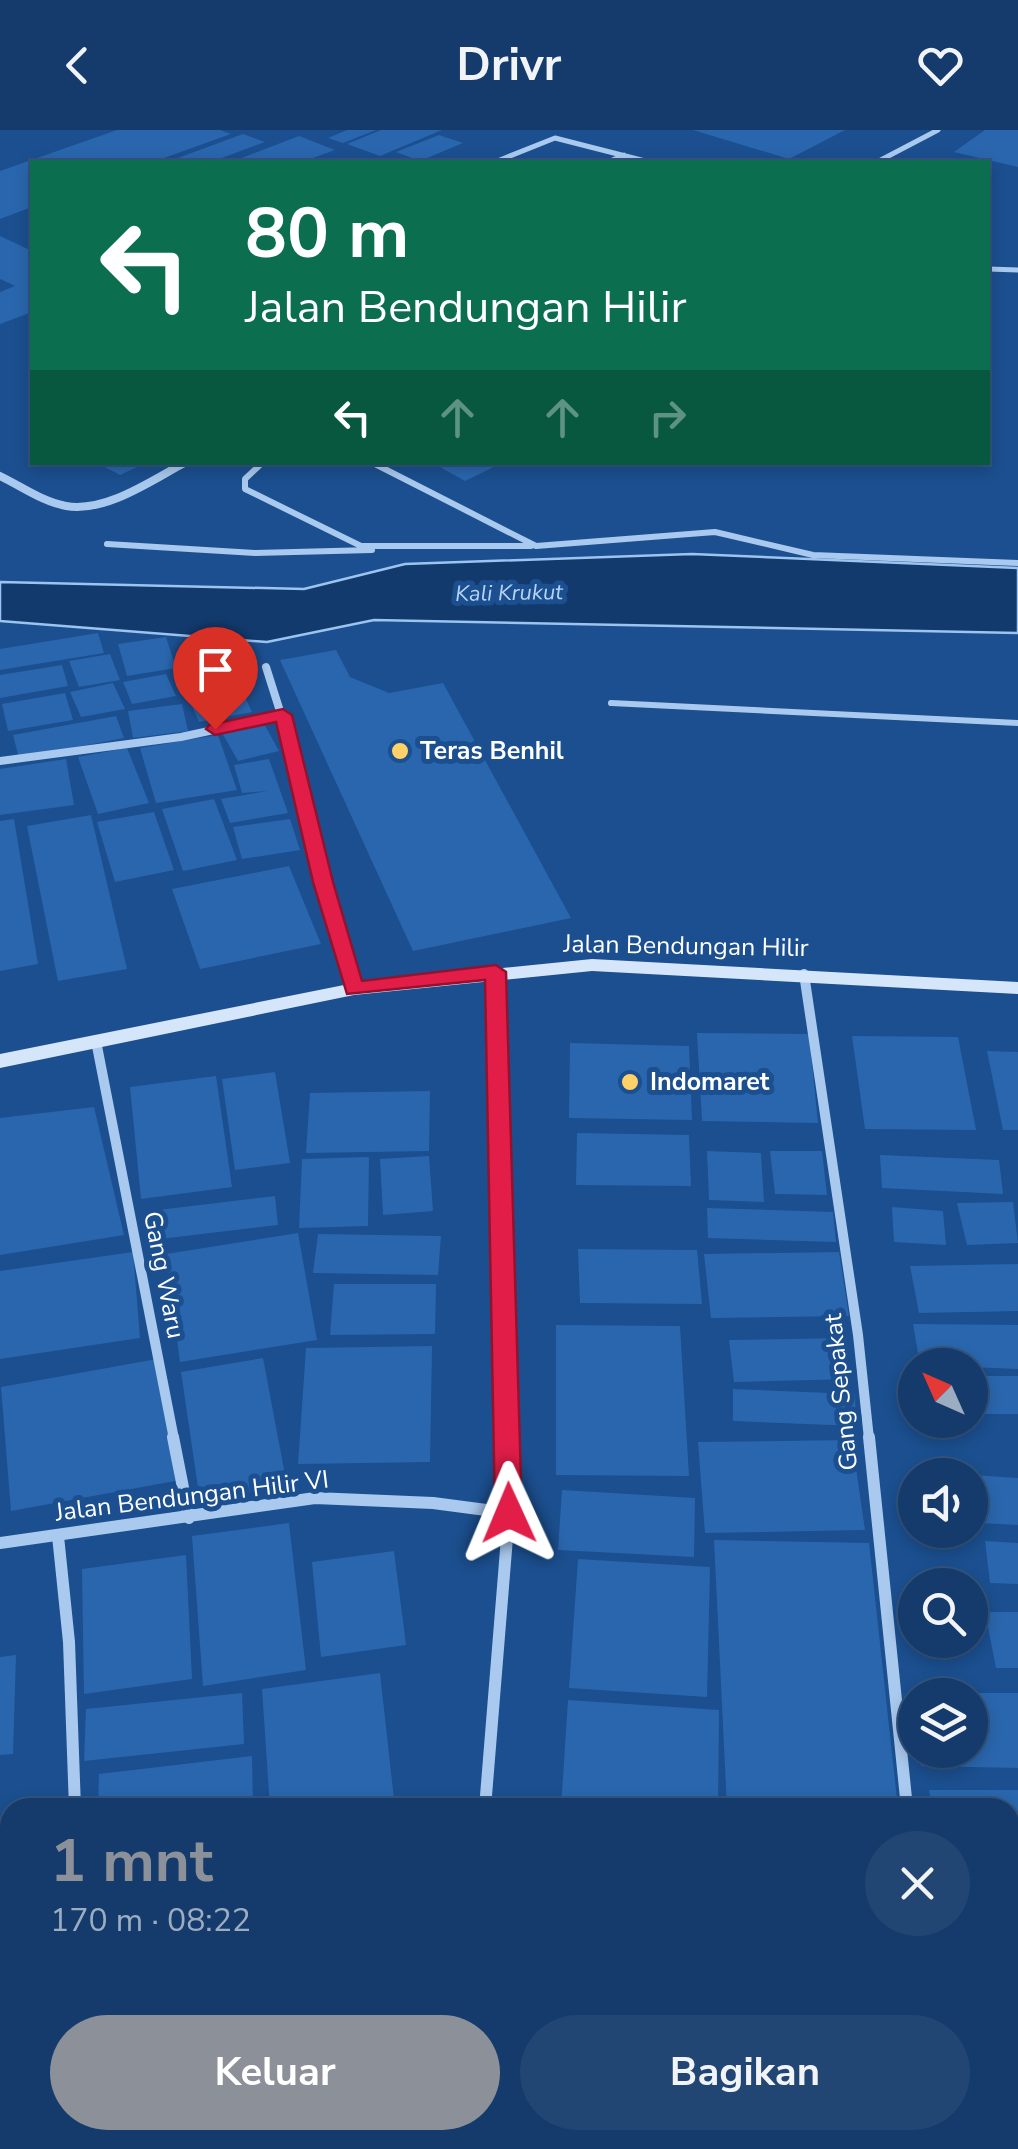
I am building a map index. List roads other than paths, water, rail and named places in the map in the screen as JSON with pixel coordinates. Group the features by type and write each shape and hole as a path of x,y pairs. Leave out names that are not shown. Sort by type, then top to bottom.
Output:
{"street":[{"path":"0,476 77,508 127,491 180,465"},
{"path":"266,667 283,715 323,882 354,989"},
{"path":"0,762 181,737 283,715"},
{"name":"Jalan Bendungan Hilir","path":"0,1061 354,989 592,965 1018,988"},
{"path":"486,1798 509,1513 496,972"},
{"name":"Gang Sepakat","path":"804,974 858,1334 906,1798"},
{"name":"Gang Waru","path":"96,1041 189,1518"},
{"name":"Jalan Bendungan Hilir VI","path":"0,1543 315,1498 433,1503 509,1513"},
{"path":"58,1536 69,1642 76,1798"}],"lane":[{"path":"881,160 938,130"},
{"path":"500,160 556,138 641,160"},
{"path":"613,160 624,155"},
{"path":"990,269 1018,270"},
{"path":"260,465 244,479 245,490 341,539 378,549"},
{"path":"377,465 536,546"},
{"path":"107,544 254,554 354,553 378,549 536,546 715,532 812,555 1018,563"},
{"path":"611,703 1018,723"}],"water":[{"name":"Kali Krukut","path":"692,554 1018,568 1018,633 374,620 267,642 0,621 0,582 304,589 405,564"}],"place":[{"name":"Teras Benhil","path":"400,751"},
{"name":"Indomaret","path":"630,1082"}]}
